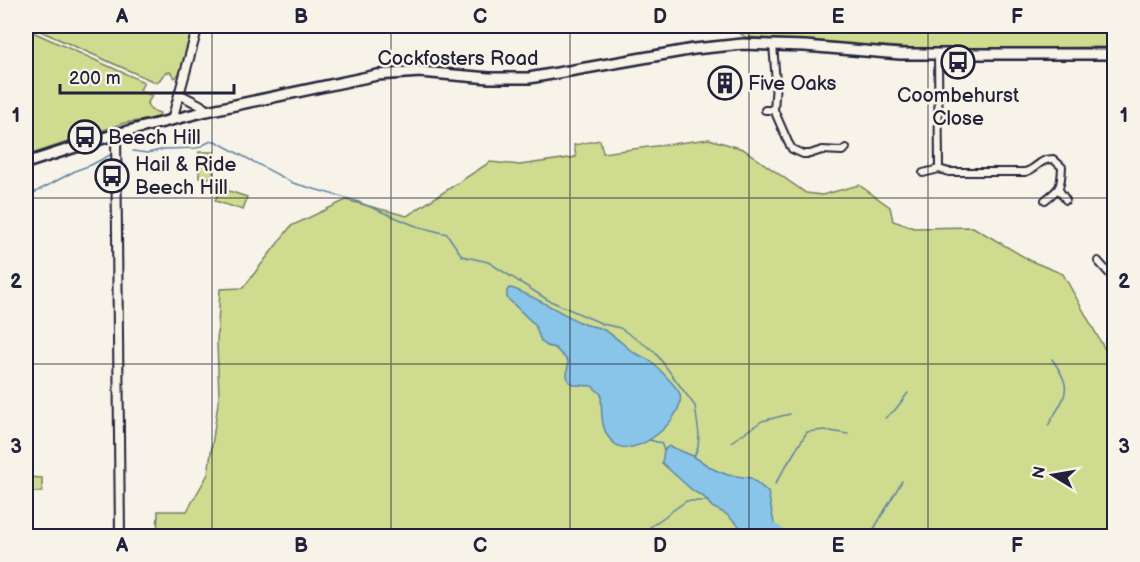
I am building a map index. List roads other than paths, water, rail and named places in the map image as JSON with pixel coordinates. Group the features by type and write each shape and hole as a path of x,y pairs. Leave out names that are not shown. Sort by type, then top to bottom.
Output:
{"main road":[{"name":"Cockfosters Road","path":"26,163 116,134 207,111 377,75 420,72 489,78 529,78 694,49 743,44 773,44 900,54 1114,54"}],"street":[{"path":"172,120 198,26"},
{"path":"773,44 776,83 774,110 788,142 798,152 810,154 822,150 842,151 846,148"},
{"path":"938,55 939,169"},
{"path":"179,94 207,111"},
{"path":"765,110 774,110"},
{"path":"116,134 120,537"},
{"path":"923,173 939,169 949,172 1025,172 1034,168 1042,160 1053,159 1062,167 1062,181 1059,190 1045,200"},
{"path":"1059,190 1066,200"},
{"path":"1098,261 1114,279"}],"water":[{"path":"509,288 586,325 605,330 633,352 651,361 680,394 680,404 668,425 646,442 635,446 624,447 615,444 604,427 601,394 592,386 575,385 569,382 568,361 555,348 541,341 535,325 507,298"},
{"path":"669,446 728,475 751,478 768,492 774,523 766,536 750,536 726,514 712,507 704,497 693,491 662,463 664,450"}],"waterway":[{"path":"133,151 147,153 165,149 197,148 215,141 293,183 356,201 416,226 447,234 462,256 488,262 548,300 603,324 620,328 654,351 695,406 699,434 694,457"},
{"path":"26,197 110,155"},
{"path":"1048,426 1065,393 1063,379 1052,359"},
{"path":"885,418 895,410 908,393"},
{"path":"731,442 762,421 790,414"},
{"path":"775,484 807,432 824,430 848,434"},
{"path":"649,440 661,443 664,450"},
{"path":"871,534 902,481"},
{"path":"638,536 686,501 708,501"},
{"path":"772,528 784,536"}],"place":[{"name":"Coombehurst Close","path":"958,62"},
{"name":"Five Oaks","path":"725,83"},
{"name":"Beech Hill","path":"85,137"},
{"name":"Hail & Ride Beech Hill","path":"112,176"}]}
